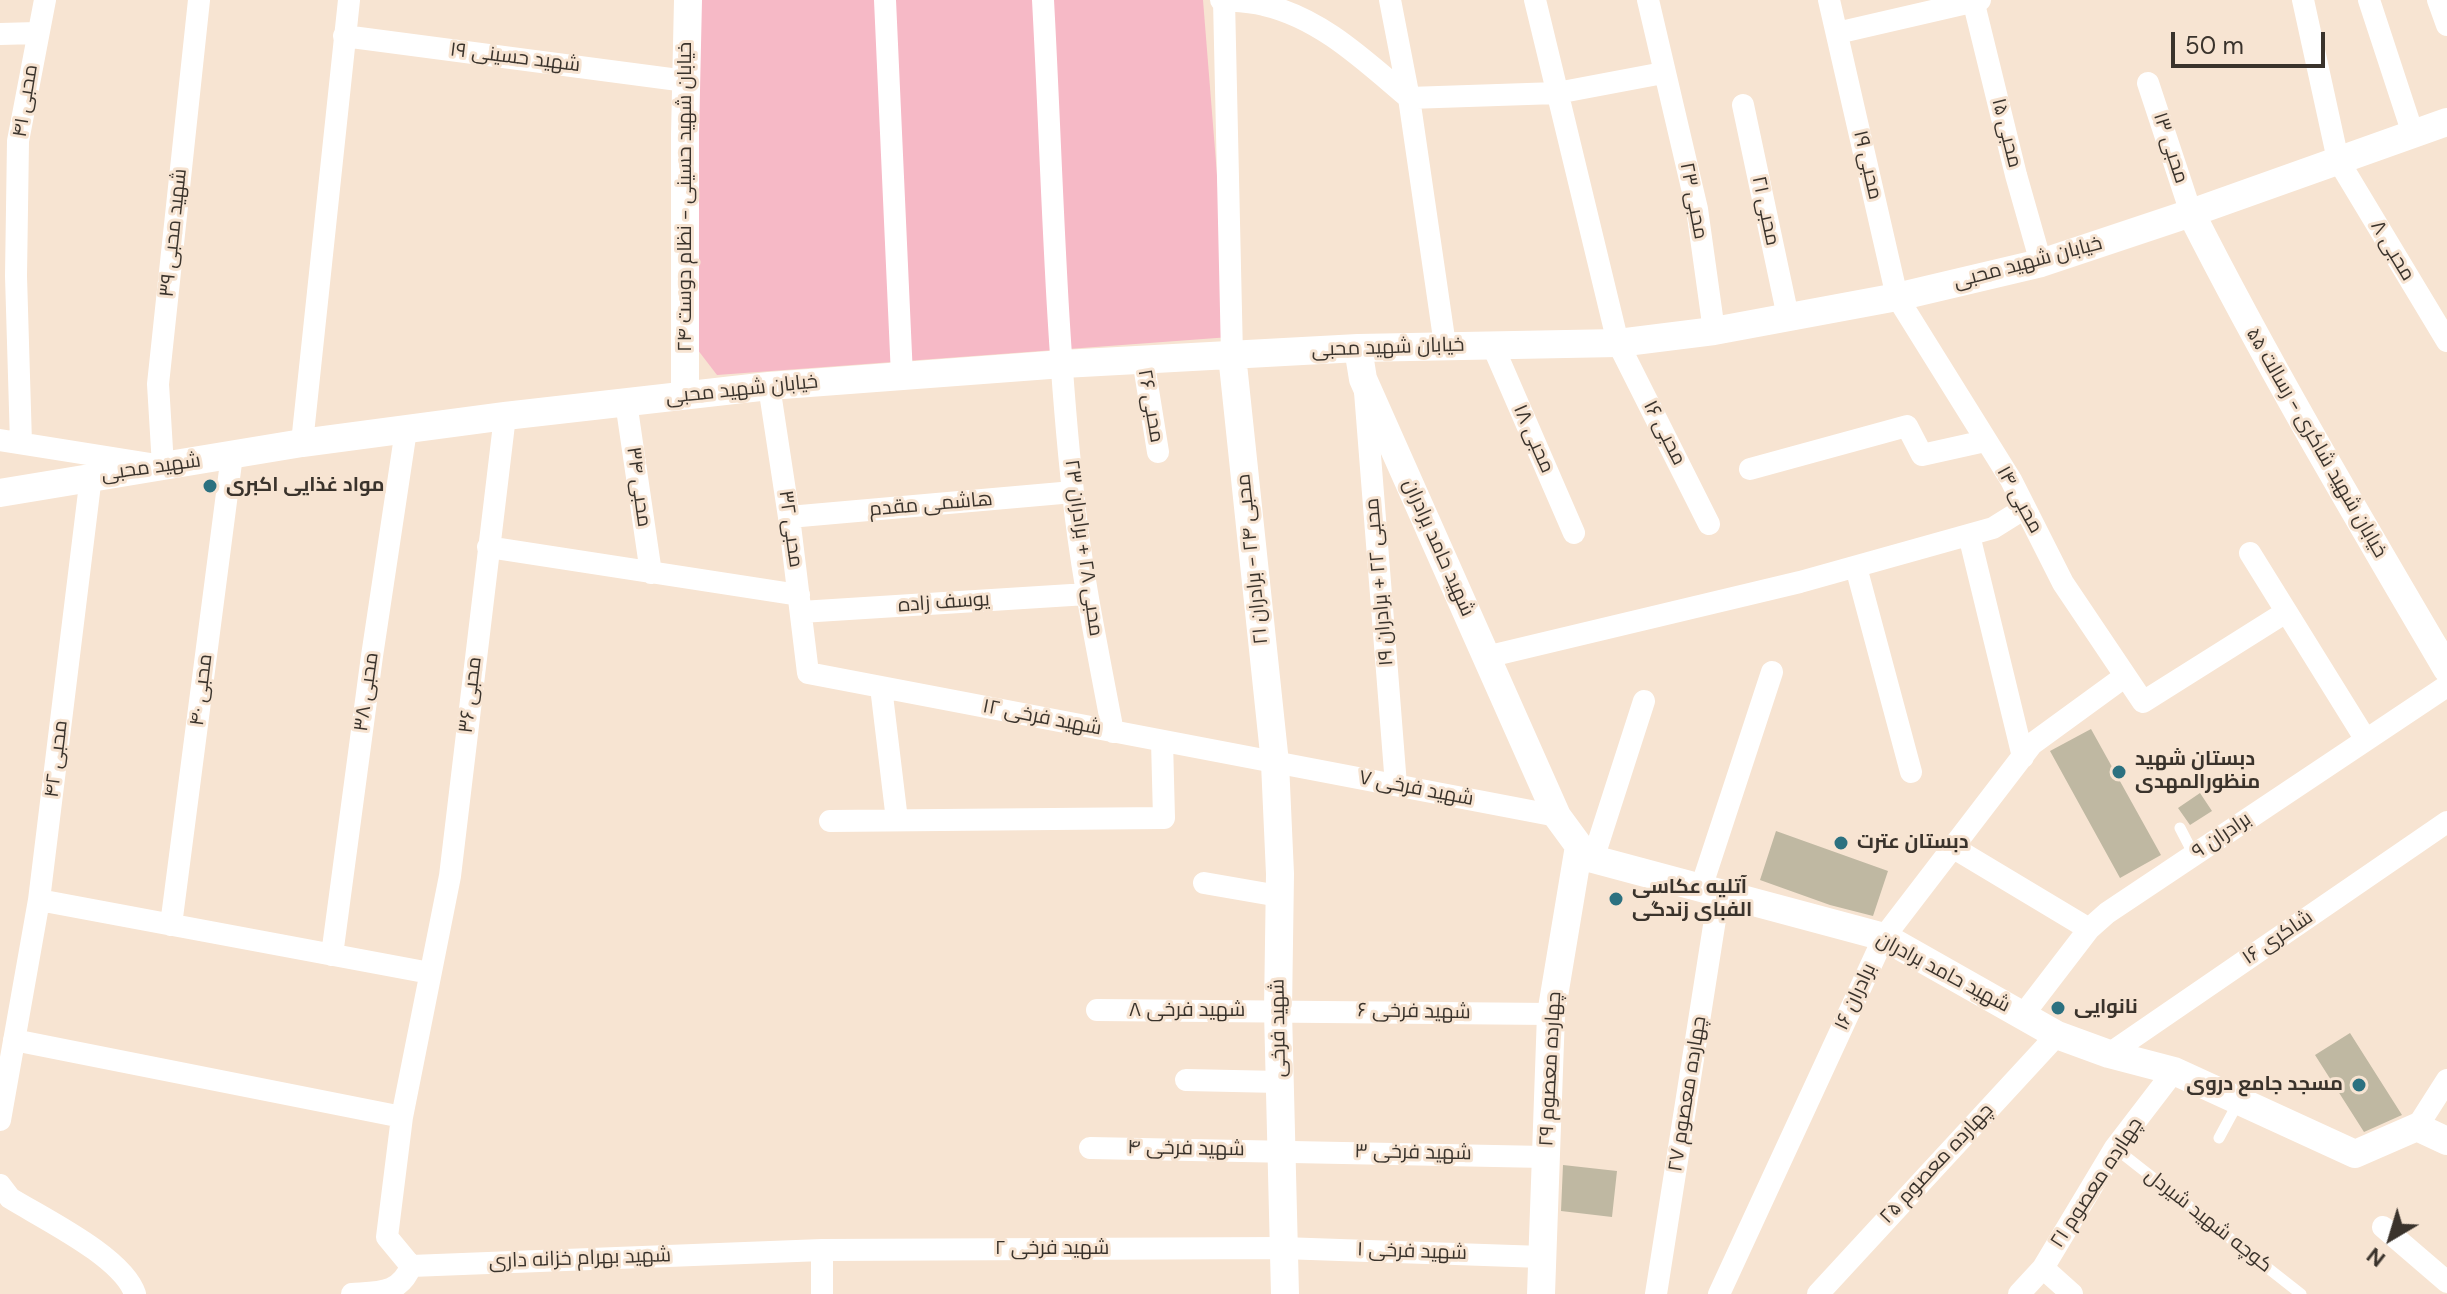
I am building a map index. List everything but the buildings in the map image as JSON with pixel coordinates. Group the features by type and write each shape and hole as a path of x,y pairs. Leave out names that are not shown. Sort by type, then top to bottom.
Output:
{"street":[{"name":"محبی ۴۱","path":"11,442 18,141 45,0"},
{"name":"شهید محبی ۳۹","path":"163,466 158,384 199,0"},
{"path":"302,443 349,0"},
{"name":"خیابان شهید حسینی - نظام دوست ۲۴","path":"685,395 688,0"},
{"path":"885,0 902,376"},
{"name":"محبی ۲۸ + برادران ۲۳","path":"1043,0 1073,492 1087,594 1113,732"},
{"path":"1232,355 1223,0 1263,4 1298,16 1339,40 1409,98 1557,93 1663,73"},
{"path":"1390,0 1409,98 1445,345"},
{"name":"محبی ۱۶","path":"1535,0 1618,343 1709,524"},
{"name":"محبی ۲۳","path":"1648,0 1697,209 1714,331"},
{"name":"محبی ۱۹","path":"1829,0 1897,297"},
{"name":"محبی ۸","path":"2303,0 2338,160 2447,341"},
{"path":"2369,0 2413,134"},
{"path":"2438,0 2447,25"},
{"path":"1837,33 1976,1"},
{"name":"محبی ۱۵","path":"1976,1 2016,175 2041,263"},
{"path":"0,34 37,33"},
{"name":"شهید حسینی ۱۹","path":"344,36 686,81"},
{"name":"محبی ۱۳","path":"2148,83 2191,213"},
{"name":"محبی ۲۱","path":"1743,105 1788,317"},
{"name":"خیابان شهید محبی","path":"302,443 769,386 1063,364 1358,348 1618,343 1714,331 1897,297 2041,263 2447,124"},
{"name":"خیابان شهید شاکری - رسالت ۵۵","path":"2191,213 2308,431 2447,669"},
{"name":"محبی ۱۴","path":"1897,297 2011,480 2063,583 2143,702 2286,612"},
{"name":"محبی ۱۸","path":"1492,344 1574,533"},
{"name":"شهید حامد برادران","path":"1358,348 1363,379 1557,816 1586,853 1710,891 1884,937 2057,1035 2109,1054 2174,1071 2355,1154 2417,1127"},
{"name":"محبی ۲۴ - برادران ۲۱","path":"1232,355 1275,763"},
{"name":"محبی ۲۶","path":"1143,359 1158,452"},
{"name":"محبی ۲۲ + برادران ۱۹","path":"1363,379 1396,785"},
{"name":"محبی ۳۲","path":"769,386 808,673"},
{"name":"محبی ۳۴","path":"626,402 651,573"},
{"name":"محبی ۳۶","path":"409,1279 387,1237 402,1117 450,876 505,416"},
{"path":"1750,469 1907,426 1922,455 1985,441"},
{"name":"محبی ۳۸","path":"332,955 406,430"},
{"path":"11,442 163,466"},
{"name":"شهید محبی","path":"0,493 302,443"},
{"name":"محبی ۴۰","path":"171,925 232,455"},
{"name":"محبی ۴۲","path":"0,1120 39,900 91,476"},
{"name":"هاشمی مقدم","path":"789,517 1073,492"},
{"path":"1486,657 1856,567 1993,528 2025,508"},
{"path":"1969,535 2023,757"},
{"name":"یوسف زاده","path":"488,547 651,573 800,604 1087,594"},
{"path":"2250,553 2366,740"},
{"path":"1856,567 1911,772"},
{"name":"چهارده معصوم ۲۷","path":"1656,1294 1710,891 1772,672"},
{"name":"شهید فرخی ۱۲","path":"808,673 1275,763"},
{"name":"برادران ۱۶","path":"1719,1294 1884,937 2032,744 2124,677"},
{"name":"برادران ۹","path":"2023,1015 2089,929 2107,913 2447,686"},
{"path":"881,687 897,820"},
{"path":"1586,853 1644,701"},
{"path":"830,821 1164,818 1162,741"},
{"name":"شهید فرخی ۷","path":"1275,763 1557,816"},
{"name":"شهید فرخی","path":"1275,763 1285,1294"},
{"name":"شاکری ۱۶","path":"2109,1054 2447,822"},
{"path":"1954,848 2089,929"},
{"name":"چهارده معصوم ۲۹","path":"1541,1294 1551,1014 1586,853"},
{"path":"1204,883 1279,896"},
{"path":"39,900 430,973"},
{"name":"شهید فرخی ۸","path":"1097,1010 1278,1011"},
{"name":"شهید فرخی ۶","path":"1278,1011 1551,1014"},
{"name":"چهارده معصوم ۲۵","path":"1818,1294 2057,1035"},
{"path":"14,1040 402,1117"},
{"name":"چهارده معصوم ۲۱","path":"2019,1294 2043,1268 2115,1148 2174,1071"},
{"path":"1186,1080 1280,1082"},
{"path":"2447,1080 2417,1127 2447,1141"},
{"name":"شهید فرخی ۴","path":"1090,1148 1281,1150"},
{"name":"شهید فرخی ۳","path":"1281,1150 1545,1157"},
{"path":"0,1185 10,1198 110,1259 132,1283 135,1294"},
{"path":"2383,1227 2446,1278"},
{"name":"شهید فرخی ۲","path":"822,1250 1282,1248"},
{"name":"شهید فرخی ۱","path":"1282,1248 1542,1257"},
{"path":"822,1250 822,1294"},
{"name":"شهید بهرام خزانه داری","path":"352,1294 392,1290 409,1279 822,1250"},
{"path":"2043,1268 2072,1294"}],"lane":[{"path":"2180,828 2194,855"},
{"path":"2219,1138 2239,1101"},
{"name":"کوچه شهید شیردل","path":"2115,1148 2301,1294"}],"shaded area":[{"path":"700,0 1203,0 1230,337 717,375 694,345"}],"place":[{"name":"مواد غذایی اکبری","path":"210,486"},
{"name":"دبستان شهید منظورالمهدی","path":"2119,772"},
{"name":"دبستان عترت","path":"1841,843"},
{"name":"آتلیه عکاسی الفبای زندگی","path":"1616,899"},
{"name":"نانوایی","path":"2058,1008"},
{"name":"مسجد جامع دروی","path":"2359,1085"}]}
